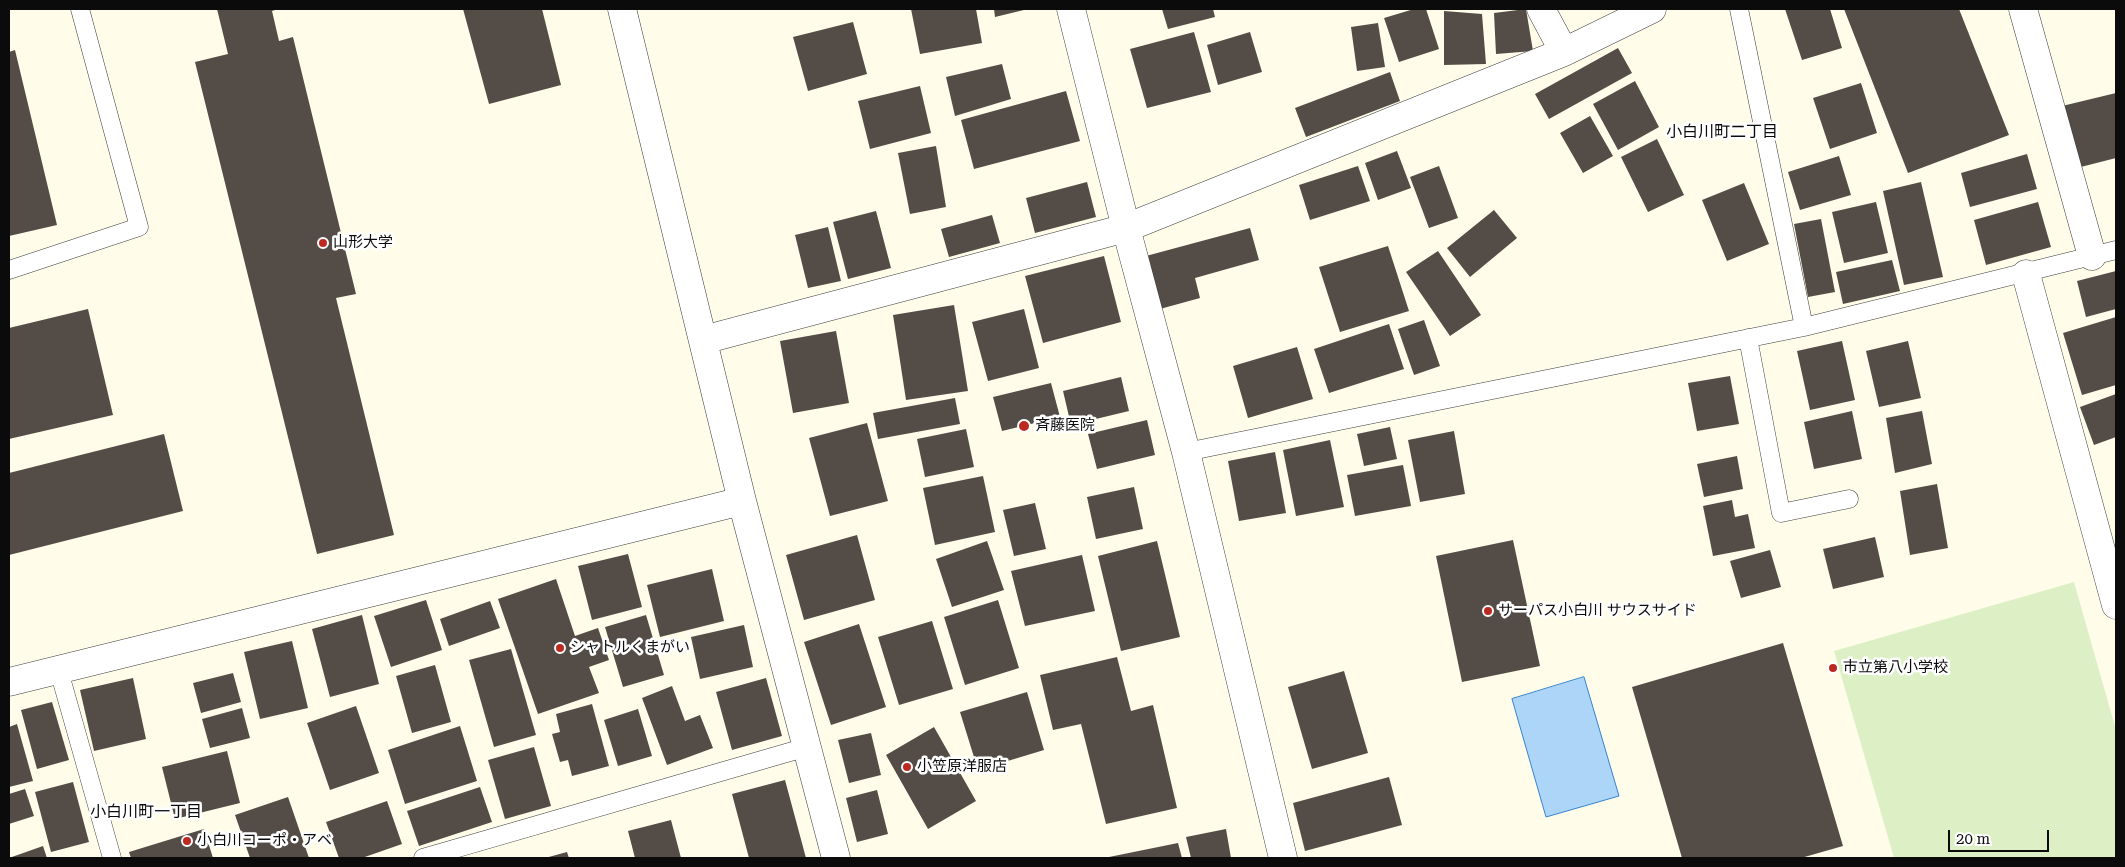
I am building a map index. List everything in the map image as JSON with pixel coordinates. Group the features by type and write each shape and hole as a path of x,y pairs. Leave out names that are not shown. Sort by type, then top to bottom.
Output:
{"street":[{"path":"622,9 742,501 836,858"},
{"path":"1072,9 1126,228 1186,452 1284,858"},
{"path":"1541,9 1564,52"},
{"path":"703,340 1126,228 1564,52 1652,9"},
{"path":"2023,9 2104,253"},
{"path":"2026,274 2116,605"},
{"path":"9,682 742,501"}],"lane":[{"path":"9,270 139,227 80,9"},
{"path":"1739,9 1804,327"},
{"path":"1186,452 1804,327 2026,274 2104,253"},
{"path":"1748,338 1780,513 1849,499"},
{"path":"59,671 112,858"},
{"path":"423,858 807,748"}],"green space":[{"path":"2074,582 2116,730 2116,858 1894,858 1834,651"}],"water":[{"path":"1584,677 1619,796 1546,817 1512,699"}],"building":[{"path":"217,9 278,9 272,11 279,41 293,37 356,294 336,298 394,535 317,554 195,62 228,54"},
{"path":"463,9 542,9 561,85 489,104"},
{"path":"911,9 976,9 982,43 920,54"},
{"path":"994,9 1028,9 995,17"},
{"path":"1162,9 1213,9 1215,17 1168,29"},
{"path":"1414,9 1426,9 1439,49 1399,62 1384,18"},
{"path":"1526,9 1533,51 1496,54 1494,13"},
{"path":"1785,9 1830,9 1842,48 1802,60"},
{"path":"1844,9 1959,9 2009,135 1908,173"},
{"path":"1444,11 1482,14 1486,64 1444,65"},
{"path":"853,22 867,74 808,91 793,37"},
{"path":"1378,23 1385,67 1357,71 1351,27"},
{"path":"1194,32 1211,92 1147,108 1130,49"},
{"path":"1250,32 1262,72 1218,85 1207,45"},
{"path":"1618,48 1632,73 1549,119 1535,94"},
{"path":"15,50 57,225 9,236 9,52"},
{"path":"1002,64 1011,99 955,116 946,77"},
{"path":"1390,72 1400,101 1306,137 1295,108"},
{"path":"1635,81 1659,127 1618,150 1593,104"},
{"path":"1861,83 1877,133 1830,149 1813,98"},
{"path":"920,86 931,133 870,149 858,101"},
{"path":"1066,91 1080,141 974,169 961,120"},
{"path":"2116,93 2116,158 2073,169 2058,107"},
{"path":"1590,116 1613,156 1583,173 1560,133"},
{"path":"1657,139 1684,195 1648,212 1621,157"},
{"path":"936,146 946,207 910,214 898,153"},
{"path":"1397,151 1411,188 1378,200 1365,163"},
{"path":"2027,154 2037,189 1970,207 1961,173"},
{"path":"1839,156 1851,195 1800,210 1788,172"},
{"path":"1358,166 1370,201 1310,220 1299,185"},
{"path":"1439,166 1458,218 1429,228 1410,177"},
{"path":"1087,182 1096,217 1035,233 1026,198"},
{"path":"1921,182 1943,277 1904,285 1883,191"},
{"path":"1744,183 1769,244 1727,261 1702,200"},
{"path":"1876,202 1888,253 1844,263 1832,212"},
{"path":"2038,202 2051,247 1986,265 1974,220"},
{"path":"1494,210 1517,238 1470,277 1447,248"},
{"path":"876,211 891,268 848,279 833,222"},
{"path":"992,215 1000,243 949,257 941,229"},
{"path":"1821,219 1835,292 1808,297 1794,224"},
{"path":"828,227 841,281 808,288 795,235"},
{"path":"1250,228 1259,260 1195,278 1200,298 1160,309 1146,256"},
{"path":"1388,246 1409,311 1340,332 1319,267"},
{"path":"1438,251 1481,315 1450,336 1406,272"},
{"path":"1104,256 1121,322 1043,343 1025,276"},
{"path":"1892,260 1900,291 1843,304 1836,272"},
{"path":"2116,271 2116,309 2086,317 2077,281"},
{"path":"954,305 968,391 906,400 893,315"},
{"path":"88,309 113,415 9,439 9,328"},
{"path":"1024,309 1039,368 988,381 972,322"},
{"path":"2116,317 2116,385 2082,395 2063,333"},
{"path":"1424,320 1440,366 1414,375 1398,329"},
{"path":"1389,324 1404,369 1329,393 1314,349"},
{"path":"836,331 849,403 793,413 780,341"},
{"path":"1842,341 1855,400 1810,410 1797,351"},
{"path":"1908,341 1921,398 1879,407 1866,351"},
{"path":"1297,347 1313,399 1248,418 1233,366"},
{"path":"1730,376 1739,424 1697,431 1688,383"},
{"path":"1121,377 1129,411 1071,425 1063,391"},
{"path":"1051,383 1060,417 1002,431 993,397"},
{"path":"2116,394 2116,437 2094,445 2080,407"},
{"path":"955,398 960,424 878,439 873,413"},
{"path":"1852,411 1862,459 1814,469 1804,422"},
{"path":"1922,411 1932,464 1895,473 1886,418"},
{"path":"1147,420 1155,455 1097,469 1088,434"},
{"path":"867,423 888,501 830,516 809,438"},
{"path":"1390,427 1397,459 1364,466 1357,434"},
{"path":"966,429 974,467 925,477 917,439"},
{"path":"1454,431 1465,494 1420,502 1408,440"},
{"path":"164,434 183,511 9,555 9,473"},
{"path":"1330,440 1344,507 1296,516 1283,450"},
{"path":"1275,452 1286,513 1239,521 1228,461"},
{"path":"1737,456 1743,489 1704,497 1697,464"},
{"path":"1403,465 1411,506 1355,516 1347,475"},
{"path":"983,476 995,532 935,545 923,488"},
{"path":"1937,484 1948,548 1910,555 1900,491"},
{"path":"1134,487 1143,529 1096,539 1087,497"},
{"path":"1732,500 1735,517 1748,514 1755,548 1713,556 1703,506"},
{"path":"1035,503 1046,549 1014,556 1003,510"},
{"path":"857,535 875,600 804,620 786,555"},
{"path":"1875,537 1884,577 1833,589 1823,549"},
{"name":"サーパス小白川 サウスサイド","path":"1513,540 1540,666 1462,682 1436,556"},
{"path":"987,541 1004,590 952,607 936,559"},
{"path":"1157,541 1180,637 1121,651 1098,556"},
{"path":"1770,550 1781,587 1741,598 1730,561"},
{"path":"628,554 642,607 592,620 578,566"},
{"path":"1082,555 1095,611 1025,626 1011,571"},
{"path":"712,569 724,621 660,637 647,585"},
{"name":"シャトルくまがい","path":"556,579 575,636 598,628 609,660 589,667 599,693 538,714 498,599"},
{"path":"426,600 442,650 391,667 374,616"},
{"path":"998,600 1019,668 965,685 944,617"},
{"path":"490,601 500,628 449,646 440,619"},
{"path":"362,615 379,684 330,697 312,629"},
{"path":"646,615 664,675 623,687 605,627"},
{"path":"932,621 953,689 899,705 878,637"},
{"path":"859,624 886,707 831,725 804,642"},
{"path":"744,625 753,667 700,679 691,637"},
{"path":"292,641 308,708 260,719 244,652"},
{"path":"1783,643 1843,846 1801,858 1682,858 1632,687"},
{"path":"511,649 536,735 494,747 469,660"},
{"path":"1117,657 1131,711 1153,705 1177,808 1106,824 1081,724 1053,730 1040,675"},
{"path":"435,665 451,722 412,733 396,676"},
{"path":"1344,671 1368,753 1312,769 1288,687"},
{"path":"233,673 241,702 201,713 193,683"},
{"path":"133,678 146,739 94,751 80,690"},
{"path":"766,678 782,736 732,750 716,692"},
{"path":"672,686 685,721 700,715 713,748 667,765 642,698"},
{"path":"1027,692 1044,750 978,770 960,712"},
{"path":"52,702 69,760 37,769 21,710"},
{"path":"592,704 609,766 572,776 568,760 560,762 552,734 560,732 556,714"},
{"path":"356,706 379,773 330,790 307,723"},
{"path":"242,708 250,738 210,748 202,719"},
{"path":"638,709 652,756 618,766 604,720"},
{"path":"17,724 33,781 9,787 9,727"},
{"path":"460,726 477,781 405,804 388,750"},
{"path":"934,727 976,801 928,829 886,755"},
{"path":"871,733 881,775 849,783 838,740"},
{"path":"534,747 551,806 505,819 488,760"},
{"path":"227,751 240,803 175,819 162,767"},
{"path":"1389,777 1402,825 1305,851 1293,803"},
{"path":"785,780 806,858 749,858 732,794"},
{"path":"73,782 89,842 51,852 35,792"},
{"path":"480,787 492,822 419,846 407,811"},
{"path":"25,789 34,816 9,824 9,794"},
{"path":"877,790 888,834 857,842 846,798"},
{"path":"288,797 309,858 250,858 235,815"},
{"path":"387,801 402,844 362,858 339,858 326,822"},
{"path":"671,820 681,858 635,858 628,831"},
{"name":"小白川コーポ・アベ","path":"204,829 213,858 131,858 129,852"},
{"path":"1226,829 1231,858 1191,858 1186,837"},
{"path":"1178,843 1182,858 1109,858 1109,857"},
{"path":"43,846 47,858 9,858"},
{"path":"567,852 569,858 545,858"}],"place":[{"name":"山形大学","path":"323,243"},
{"name":"斉藤医院","path":"1024,426"},
{"name":"サーパス小白川 サウスサイド","path":"1488,611"},
{"name":"シャトルくまがい","path":"560,648"},
{"name":"市立第八小学校","path":"1833,668"},
{"name":"小笠原洋服店","path":"907,767"},
{"name":"小白川コーポ・アベ","path":"187,841"}],"district":[{"name":"小白川町二丁目","path":"1722,132"},
{"name":"小白川町一丁目","path":"146,812"}]}
